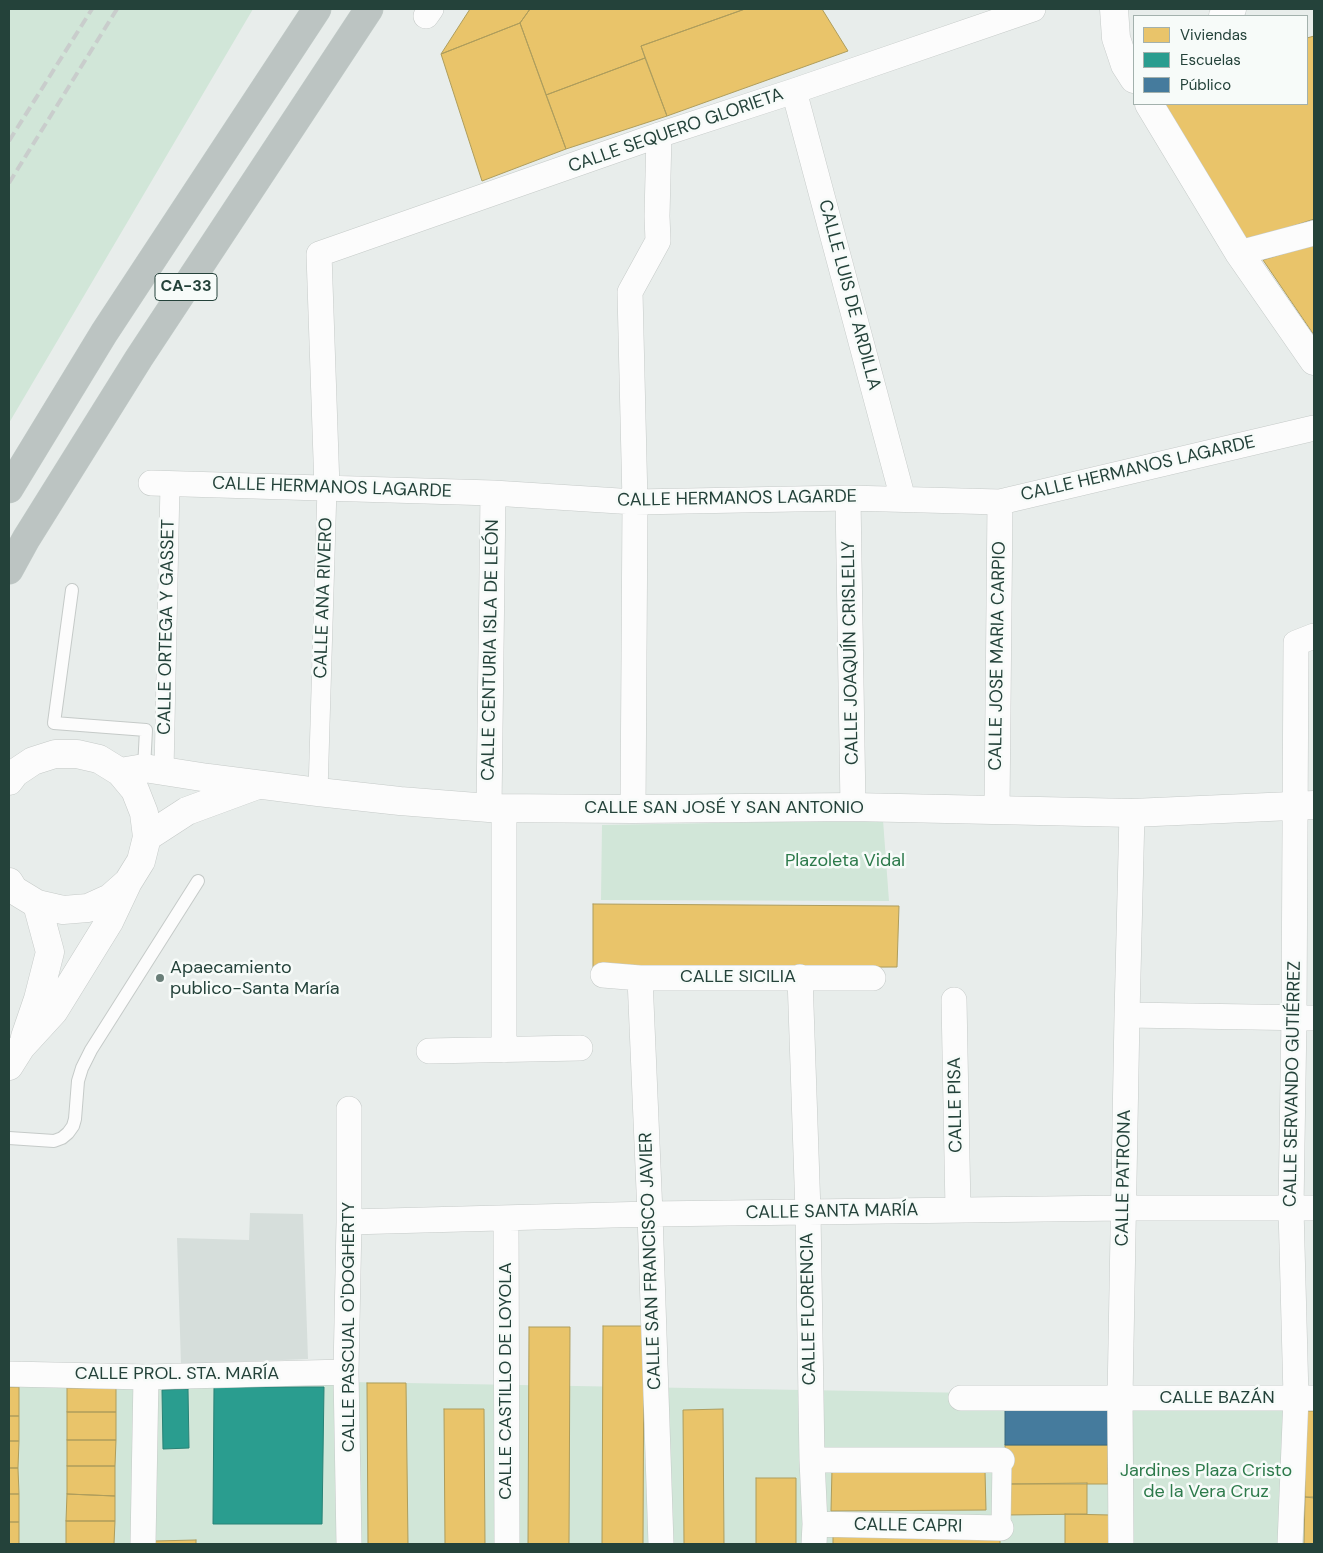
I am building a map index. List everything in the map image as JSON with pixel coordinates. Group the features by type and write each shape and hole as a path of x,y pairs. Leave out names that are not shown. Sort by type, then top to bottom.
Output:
{"highway":[{"name":"CA-33","path":"9,489 104,333 317,9"},
{"name":"CA-33","path":"9,570 26,538 139,358 369,9"}],"street":[{"name":"CALLE SEQUERO GLORIETA","path":"319,254 659,135 1033,9"},
{"path":"1121,13 1116,38 1125,64 1133,78"},
{"name":"CALLE LUIS DE ARDILLA","path":"794,91 903,499"},
{"path":"1150,105 1238,253 1314,360"},
{"path":"632,809 635,502 630,292 658,241 659,135"},
{"path":"1238,253 1314,233"},
{"name":"CALLE ANA RIVERO","path":"318,792 327,488 319,254"},
{"name":"CALLE HERMANOS LAGARDE","path":"160,483 493,493 635,502 848,498 1000,502 1314,428"},
{"name":"CALLE ORTEGA Y GASSET","path":"142,770 160,483"},
{"name":"CALLE CENTURIA ISLA DE LEÓN","path":"493,493 496,808 504,1050"},
{"name":"CALLE JOAQUÍN CRISLELLY","path":"848,498 853,808"},
{"name":"CALLE JOSE MARIA CARPIO","path":"997,810 1000,502"},
{"name":"CALLE SERVANDO GUTIÉRREZ","path":"1290,1544 1305,1398 1303,1208 1304,806 1296,643 1314,636"},
{"path":"11,775 33,761 55,754 78,754 142,770 259,785"},
{"path":"15,1057 54,1011 109,922 128,882 141,861 146,837 144,813 135,790 142,770"},
{"name":"CALLE SAN JOSÉ Y SAN ANTONIO","path":"146,837 187,811 259,785 400,801 496,808 853,808 1132,812 1304,806"},
{"name":"CALLE PATRONA","path":"1121,1544 1120,1398 1132,812"},
{"path":"9,882 14,890 37,904 64,910 88,908 110,898 128,882"},
{"path":"15,1057 38,999 50,952 37,904"},
{"name":"CALLE SICILIA","path":"603,976 640,978 872,978"},
{"name":"CALLE FLORENCIA","path":"800,977 808,1212 814,1534"},
{"name":"CALLE SAN FRANCISCO JAVIER","path":"640,978 650,1214 660,1544"},
{"name":"CALLE PISA","path":"954,1000 958,1210"},
{"path":"1127,1015 1304,1018"},
{"path":"429,1050 580,1048"},
{"name":"CALLE PASCUAL O'DOGHERTY","path":"349,1109 346,1372 349,1544"},
{"name":"CALLE SANTA MARÍA","path":"349,1222 650,1214 1124,1208 1303,1208"},
{"name":"CALLE CASTILLO DE LOYOLA","path":"506,1218 507,1544"},
{"name":"CALLE PROL. STA. MARÍA","path":"9,1374 146,1377 346,1372"},
{"path":"143,1544 146,1377"},
{"name":"CALLE BAZÁN","path":"961,1398 1305,1398"},
{"path":"812,1460 1002,1460 1002,1528"},
{"name":"CALLE CAPRI","path":"814,1534 1002,1528"}],"lane":[{"path":"72,590 54,723 146,730 142,770"},
{"path":"9,1138 54,1141 68,1133 75,1119 78,1081 91,1050 198,881"}],"shaded area":[{"path":"250,1213 303,1214 308,1359 181,1364 177,1238 249,1240"}],"green space":[{"path":"9,9 253,9 9,423"},
{"name":"Plazoleta Vidal","path":"883,820 889,901 601,900 602,825"},
{"name":"Jardines Plaza Cristo de la Vera Cruz","path":"9,1376 1314,1399 1314,1544 9,1544"}],"building: Viviendas":[{"path":"470,9 530,9 520,23 441,54"},
{"path":"530,9 745,9 641,46 645,58 546,95 520,23"},
{"path":"745,9 822,9 848,51 667,116 641,46"},
{"path":"520,23 566,149 482,181 441,54"},
{"path":"1314,36 1314,219 1246,242 1160,105 1308,105 1308,38"},
{"path":"645,58 667,116 566,149 546,95"},
{"path":"1314,244 1314,335 1263,260"},
{"path":"593,904 899,906 897,967 593,968"},
{"path":"603,1326 644,1326 643,1544 602,1544"},
{"path":"529,1327 570,1327 569,1544 528,1544"},
{"path":"367,1383 406,1383 408,1544 368,1544"},
{"path":"9,1387 19,1387 19,1416 9,1416"},
{"path":"67,1388 116,1388 116,1412 67,1412"},
{"path":"444,1409 484,1409 485,1544 445,1544"},
{"path":"723,1409 724,1544 684,1544 683,1410"},
{"path":"1304,1411 1314,1411 1314,1497 1305,1497"},
{"path":"67,1412 116,1412 116,1440 67,1440"},
{"path":"9,1416 19,1416 19,1441 9,1441"},
{"path":"67,1440 116,1440 115,1466 67,1466"},
{"path":"9,1441 19,1441 18,1468 9,1468"},
{"path":"1005,1445 1108,1445 1108,1484 1006,1484"},
{"path":"67,1466 115,1466 115,1496 67,1494"},
{"path":"9,1468 18,1468 19,1494 9,1494"},
{"path":"832,1469 985,1471 986,1510 831,1511"},
{"path":"756,1478 796,1478 796,1544 756,1544"},
{"path":"1087,1483 1087,1514 1007,1515 1006,1484"},
{"path":"9,1494 19,1494 19,1522 9,1522"},
{"path":"67,1494 115,1496 115,1521 66,1521"},
{"path":"1305,1497 1314,1498 1314,1544 1304,1544"},
{"path":"1065,1514 1110,1515 1110,1544 1065,1544"},
{"path":"66,1521 115,1521 114,1544 66,1544"},
{"path":"9,1522 19,1522 19,1544 9,1544"},
{"path":"833,1535 1000,1538 1000,1544 833,1544"},
{"path":"196,1540 196,1544 155,1544 155,1541"}],"building: Escuelas":[{"path":"214,1387 324,1387 322,1524 213,1524"},
{"path":"188,1389 189,1448 163,1449 162,1390"}],"building: Público":[{"path":"1005,1410 1111,1410 1108,1445 1005,1445"}],"railway":[{"path":"9,141 92,9"},
{"path":"9,183 117,9"}],"place":[{"name":"Apaecamiento publico-Santa María","path":"160,978"}]}
